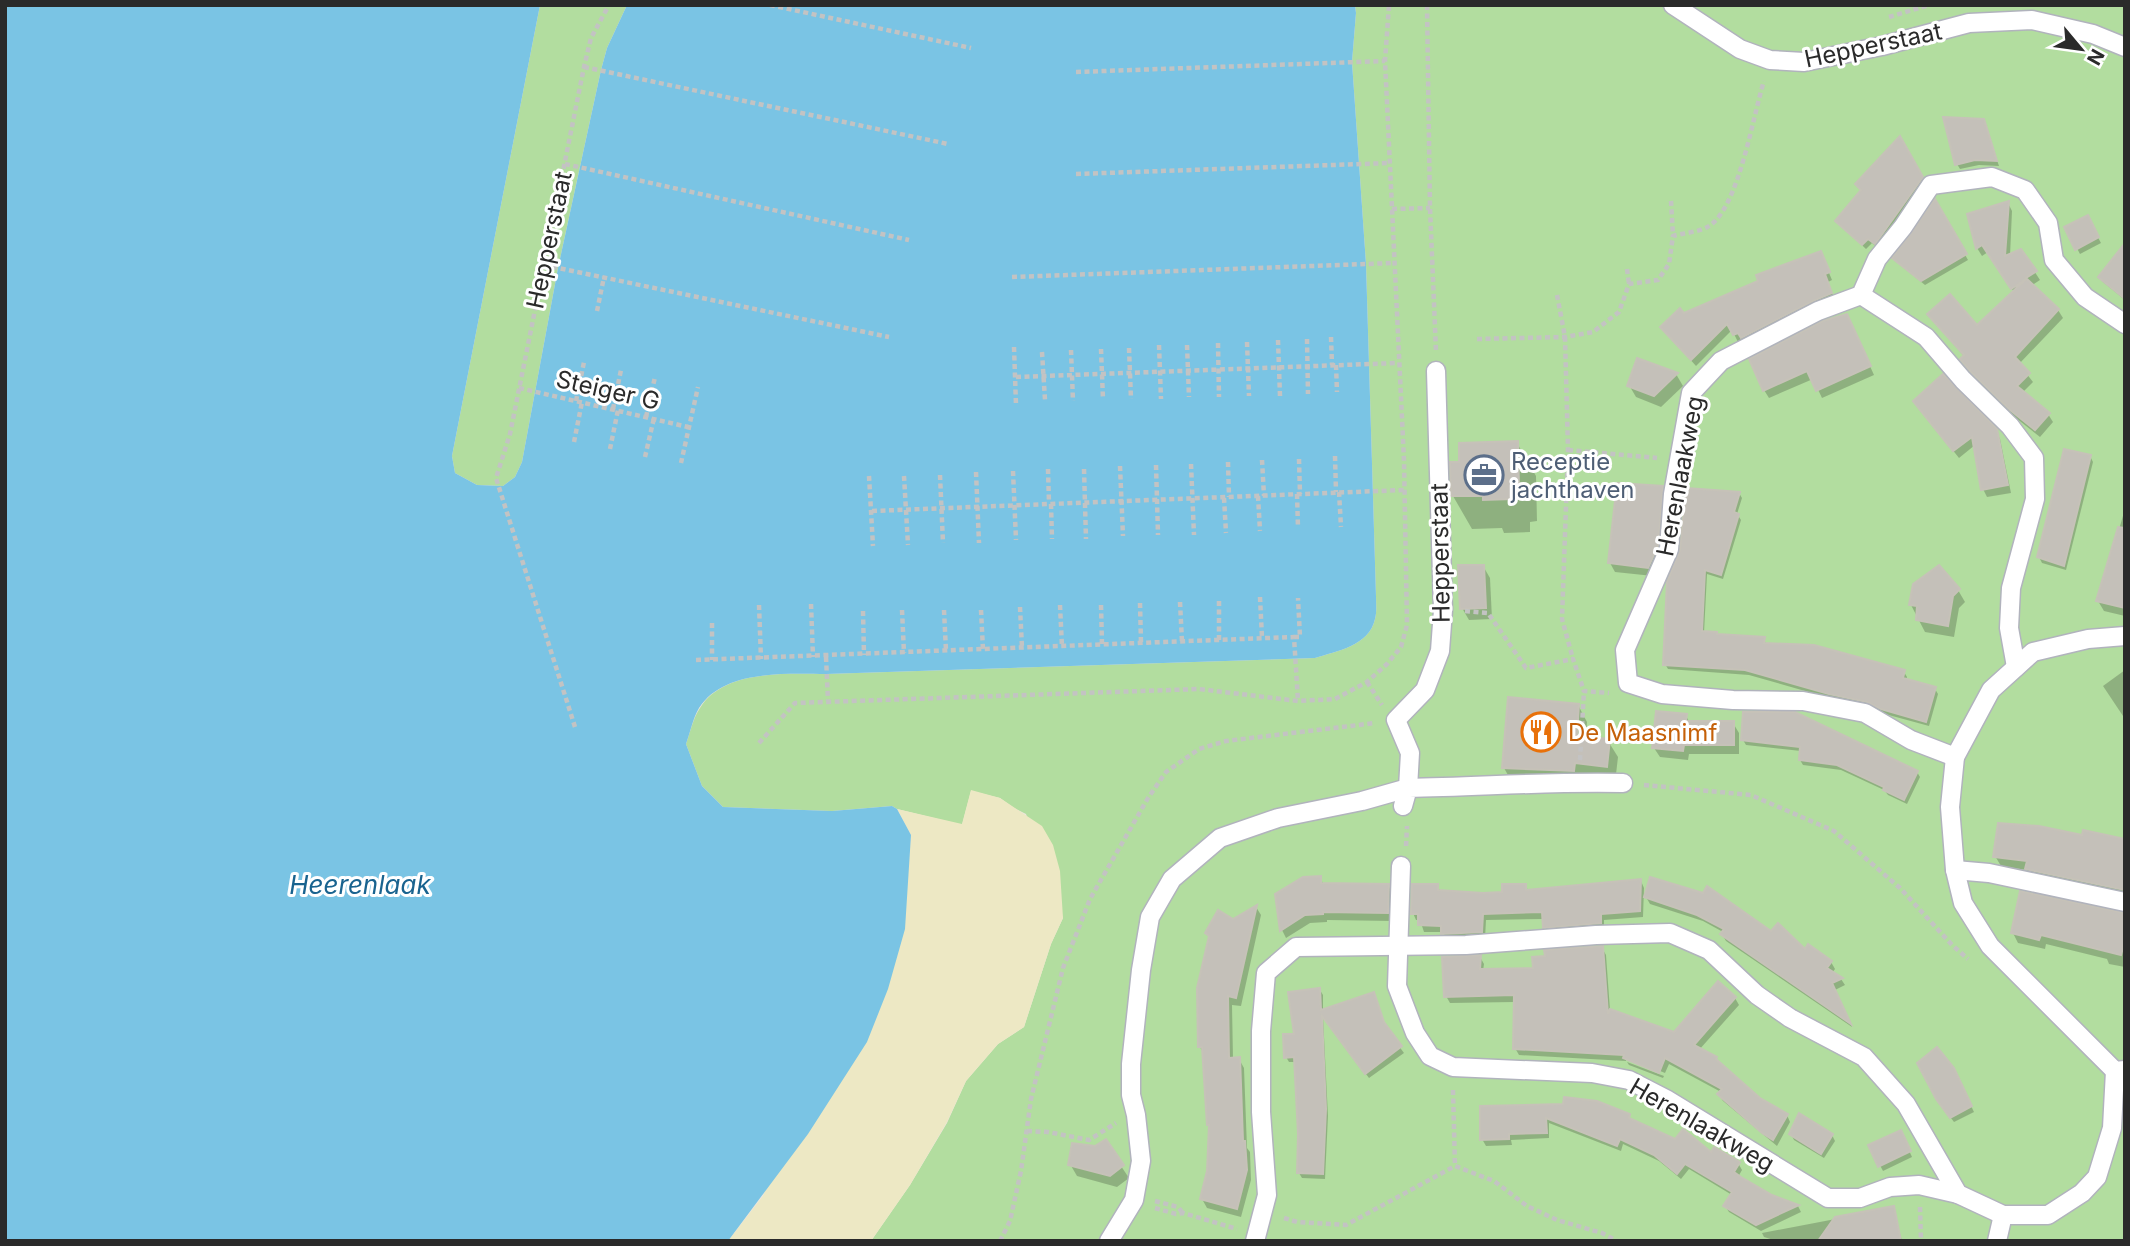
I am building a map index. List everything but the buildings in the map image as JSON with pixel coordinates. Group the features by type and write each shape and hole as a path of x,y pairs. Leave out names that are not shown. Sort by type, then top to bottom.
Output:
{"lane":[{"name":"Hepperstaat","path":"1673,5 1740,49 1770,60 1804,62 1882,46 1969,23 2032,20 2093,34 2125,47"},
{"path":"2017,667 2009,628 2011,588 2035,499 2034,458 2010,426 1963,380 1926,337 1861,295 1877,259 1903,227 1931,185 1992,177 2025,190 2048,223 2054,260 2085,297 2125,324"},
{"name":"Herenlaakweg","path":"1861,295 1818,311 1721,361 1692,393 1679,460 1669,550 1625,650 1628,683 1662,694 1733,700 1803,701 1865,713 1910,740 1955,757"},
{"name":"Hepperstaat","path":"1408,788 1410,754 1396,720 1425,690 1440,651 1443,610 1436,370"},
{"path":"2120,1071 1990,946 1963,903 1955,870 1950,807 1955,757 1992,690 2033,652 2088,639 2125,636"},
{"path":"1109,1241 1134,1200 1141,1161 1131,1095 1130,1064 1150,916 1172,879 1220,838 1278,818 1362,802 1408,788 1623,783"},
{"path":"1404,806 1408,788"},
{"path":"1401,868 1397,986 1415,1032 1430,1056 1453,1068"},
{"path":"1955,870 1989,873 2125,902"},
{"path":"1256,1238 1267,1195 1261,1112 1261,1031 1266,972 1296,947 1466,945 1596,935 1670,933 1709,950 1757,995 1790,1018 1864,1057 1906,1104 1958,1194"},
{"name":"Herenlaakweg","path":"1453,1068 1592,1073 1629,1080 1666,1099 1828,1198 1860,1198 1890,1187 1920,1185 1958,1194 2003,1215 2048,1215 2082,1193 2097,1177 2112,1128 2120,1071"},
{"path":"1997,1241 2003,1215"}],"path":[{"name":"Hepperstaat","path":"575,727 496,478 510,434 584,67 591,38 609,5"},
{"path":"770,5 971,48"},
{"path":"759,743 794,703 1199,688 1298,702 1335,699 1367,682 1387,664 1401,646 1407,625 1404,490 1385,61 1389,5"},
{"path":"1427,5 1436,370"},
{"path":"1673,236 1709,226 1725,208 1741,169 1770,60"},
{"path":"1076,72 1385,61"},
{"path":"584,67 948,144"},
{"path":"1076,174 1390,163"},
{"path":"565,164 909,240"},
{"path":"1629,284 1658,280 1669,264 1673,236 1671,201"},
{"path":"1392,209 1430,208"},
{"path":"1012,277 1394,263"},
{"path":"544,265 889,337"},
{"path":"1477,339 1565,337 1593,332 1619,312 1629,284 1627,269"},
{"path":"597,312 604,277"},
{"path":"1558,295 1565,337 1568,450 1562,619 1584,691 1578,782"},
{"path":"1331,337 1337,393"},
{"path":"1307,339 1308,394"},
{"path":"1279,340 1280,396"},
{"path":"1247,342 1249,396"},
{"path":"1218,343 1219,397"},
{"path":"1159,345 1161,399"},
{"path":"1188,345 1189,397"},
{"path":"1014,347 1016,405"},
{"path":"1129,348 1131,399"},
{"path":"1101,349 1103,400"},
{"path":"1071,350 1073,401"},
{"path":"1042,352 1045,400"},
{"path":"574,442 584,362"},
{"path":"1016,377 1398,363"},
{"path":"610,449 621,370"},
{"path":"646,416 655,377"},
{"path":"681,463 698,387"},
{"name":"Steiger G","path":"519,388 688,427"},
{"path":"645,457 654,418"},
{"path":"1568,450 1679,460"},
{"path":"1335,456 1341,527"},
{"path":"1298,528 1299,459"},
{"path":"1260,531 1262,460"},
{"path":"1226,533 1228,462"},
{"path":"1155,464 1158,535"},
{"path":"1191,464 1194,535"},
{"path":"1120,466 1123,536"},
{"path":"1048,469 1052,539"},
{"path":"1084,469 1086,539"},
{"path":"1013,471 1016,540"},
{"path":"976,472 979,543"},
{"path":"940,474 943,543"},
{"path":"904,475 908,545"},
{"path":"869,476 873,546"},
{"path":"872,511 1404,490"},
{"path":"1260,597 1262,638"},
{"path":"696,660 1300,637 1298,598"},
{"path":"1219,601 1219,640"},
{"path":"1140,603 1141,643"},
{"path":"1180,603 1182,642"},
{"path":"759,604 761,659"},
{"path":"811,604 813,657"},
{"path":"1101,605 1102,645"},
{"path":"1060,606 1062,647"},
{"path":"1020,607 1022,648"},
{"path":"902,610 904,653"},
{"path":"944,610 946,651"},
{"path":"981,610 983,650"},
{"path":"1443,610 1488,613 1525,668 1573,659"},
{"path":"863,611 864,655"},
{"path":"712,623 712,660"},
{"path":"1294,637 1298,702"},
{"path":"826,657 828,702"},
{"path":"1584,691 1594,692"},
{"path":"1623,783 1751,795 1834,831 1900,888 1952,945 1971,961"},
{"path":"1401,868 1406,863 1407,814 1404,806"},
{"path":"1453,1068 1455,1166"},
{"path":"1027,1131 1089,1140 1106,1128 1136,1115"},
{"path":"1265,1211 1297,1222 1346,1226 1455,1166 1494,1181 1527,1206 1557,1220 1602,1233 1617,1241"},
{"path":"1920,1185 1921,1241"},
{"path":"1177,1214 1183,1213 1256,1238"}],"green space":[{"path":"540,5 627,5 607,48 601,70 558,268 522,462 515,477 503,486 477,485 455,473 452,456"},
{"path":"1355,5 2125,5 2125,1241 871,1241 910,1185 947,1123 966,1081 998,1044 1024,1027 1051,944 1063,918 1026,814 1000,798 971,791 962,825 892,806 832,811 723,807 702,786 686,744 694,721 711,695 724,686 757,676 1315,658 1342,650 1366,636 1375,619 1376,605 1366,264 1352,62"}],"sand":[{"path":"971,790 1000,798 1042,826 1053,845 1060,871 1063,918 1051,944 1024,1027 998,1044 966,1081 947,1122 910,1185 871,1241 728,1241 763,1196 909,859 911,835 897,809 962,824"}],"water":[{"name":"Heerenlaak","path":"5,5 540,5 452,456 455,473 477,485 503,486 515,477 522,462 558,268 601,70 607,48 627,5 1355,5 1352,62 1366,264 1376,596 1376,616 1372,628 1366,636 1351,646 1315,658 775,674 740,680 710,695 697,712 686,744 702,786 723,807 832,811 892,806 897,809 911,835 905,929 888,989 867,1042 808,1134 728,1241 5,1241"}],"place":[{"name":"Receptie jachthaven","path":"1484,475"},
{"name":"De Maasnimf","path":"1541,732"}]}
